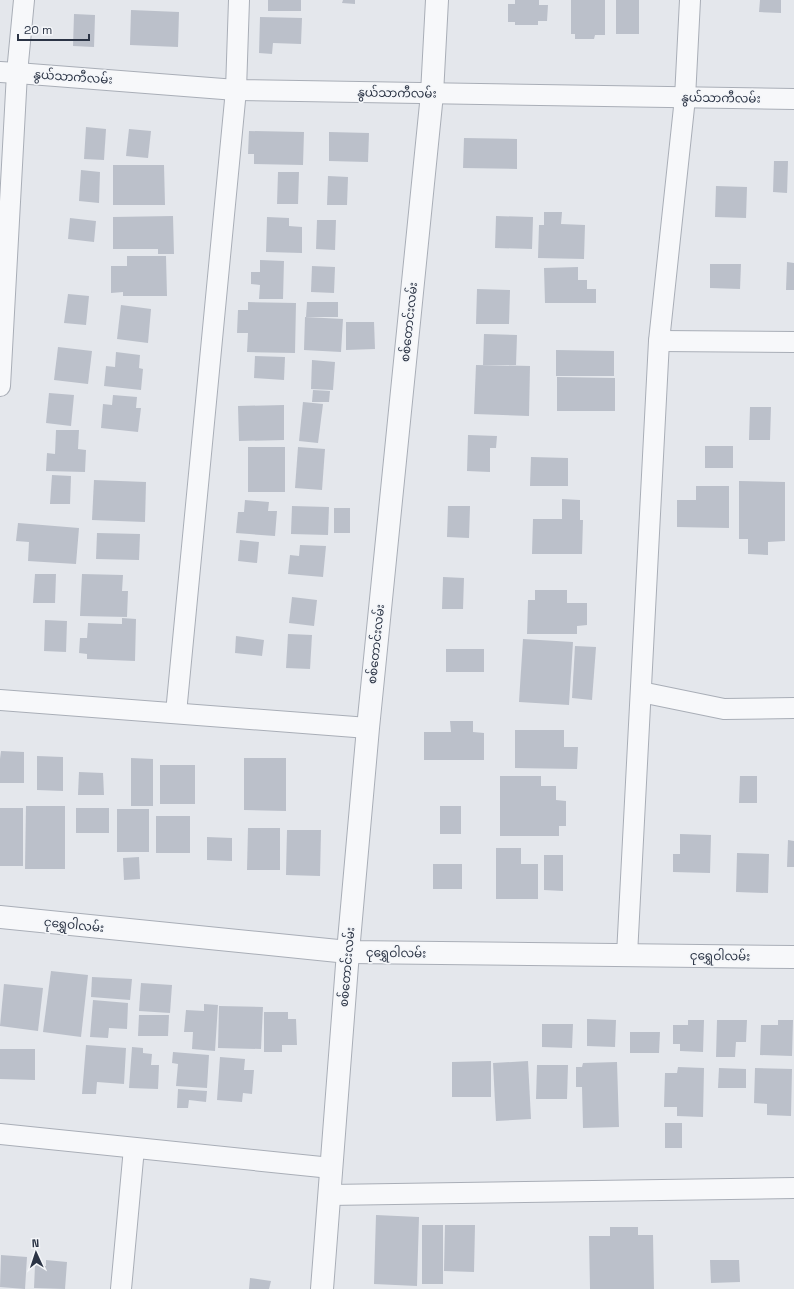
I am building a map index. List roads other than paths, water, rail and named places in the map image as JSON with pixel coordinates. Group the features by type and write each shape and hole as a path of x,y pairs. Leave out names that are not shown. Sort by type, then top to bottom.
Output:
{"street":[{"path":"0,386 9,73 24,0"},
{"path":"176,714 236,90 239,0"},
{"name":"စစ်တောင်းလမ်း","path":"322,1289 348,952 368,728 432,94 437,0"},
{"path":"628,955 658,341 685,98 690,0"},
{"name":"နွယ်သာကီလမ်း","path":"9,73 236,90 794,99"},
{"path":"658,341 794,342"},
{"path":"641,692 724,709 794,708"},
{"path":"0,700 368,728"},
{"name":"ငုရွှေဝါလမ်း","path":"0,917 348,952 794,957"},
{"path":"0,1134 331,1168"},
{"path":"121,1289 134,1148"},
{"path":"329,1195 794,1188"}]}
